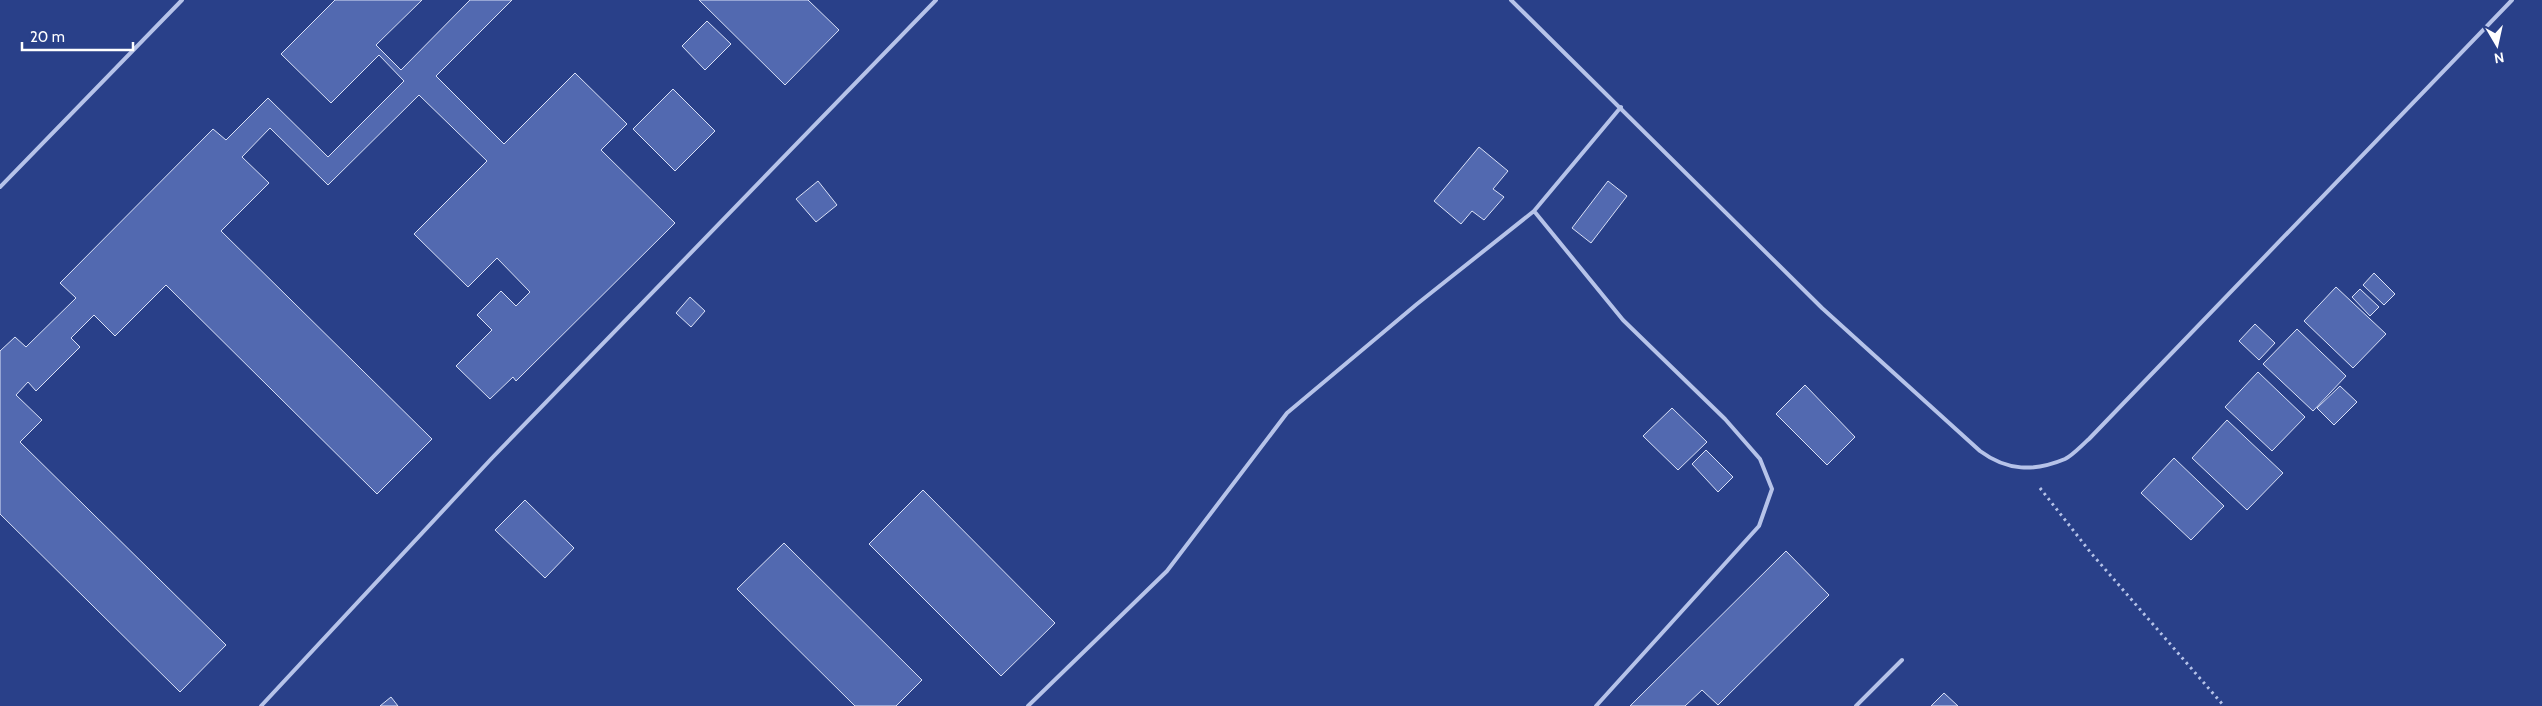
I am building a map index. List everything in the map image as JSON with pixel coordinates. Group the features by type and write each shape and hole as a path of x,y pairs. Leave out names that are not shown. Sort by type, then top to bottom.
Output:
{"lane":[{"path":"0,187 182,0"},
{"path":"261,706 492,458 936,0"},
{"path":"1511,0 1822,308 1980,451 1995,462 2015,468 2024,468 2066,458 2089,439 2512,0"},
{"path":"1028,706 1167,571 1286,413 1417,304 1534,212 1621,107"},
{"path":"1534,212 1623,320 1725,419 1754,452 1760,459 1772,489 1759,526 1596,706"},
{"path":"1856,706 1902,660"}],"path":[{"path":"2024,468 2091,553 2224,706"}],"building":[{"path":"335,0 422,0 376,45 401,70 470,0 512,0 436,76 504,144 575,73 627,124 601,150 675,223 516,381 513,377 490,399 456,366 492,330 477,315 501,291 516,306 530,292 497,258 468,287 414,234 487,161 419,95 328,185 270,128 242,157 269,183 221,231 432,439 377,494 166,285 115,336 94,315 71,338 80,347 36,391 28,382 16,395 42,420 20,442 226,645 180,692 0,514 0,351 15,337 26,347 76,298 60,283 213,129 226,140 268,98 328,157 404,81 379,55 331,103 281,54"},
{"path":"699,0 808,0 839,30 785,85"},
{"path":"707,21 731,44 705,70 682,46"},
{"path":"673,89 715,131 675,171 633,129"},
{"path":"1479,147 1508,171 1493,189 1504,197 1484,220 1472,211 1461,224 1434,201"},
{"path":"818,181 837,205 816,222 796,199"},
{"path":"1608,181 1627,196 1591,243 1572,228"},
{"path":"2374,273 2395,294 2384,305 2363,285"},
{"path":"2336,287 2386,334 2353,368 2304,321"},
{"path":"2360,289 2379,307 2370,316 2352,297"},
{"path":"690,297 705,311 691,327 676,313"},
{"path":"2255,324 2275,343 2259,360 2239,341"},
{"path":"2297,329 2346,376 2313,411 2263,364"},
{"path":"2258,372 2305,417 2272,451 2225,407"},
{"path":"1805,385 1855,437 1827,465 1776,414"},
{"path":"2340,386 2357,402 2334,425 2317,408"},
{"path":"1672,408 1707,442 1678,470 1643,436"},
{"path":"2227,420 2283,473 2247,510 2192,458"},
{"path":"1706,450 1733,477 1718,492 1692,464"},
{"path":"2174,458 2224,506 2191,540 2141,493"},
{"path":"923,490 1055,623 1001,676 869,544"},
{"path":"525,500 574,548 545,578 495,530"},
{"path":"784,543 922,680 896,706 855,706 737,589"},
{"path":"1786,551 1829,595 1718,705 1702,690 1685,706 1630,706"},
{"path":"1944,693 1958,706 1931,706"},
{"path":"391,697 398,706 380,706"}]}
